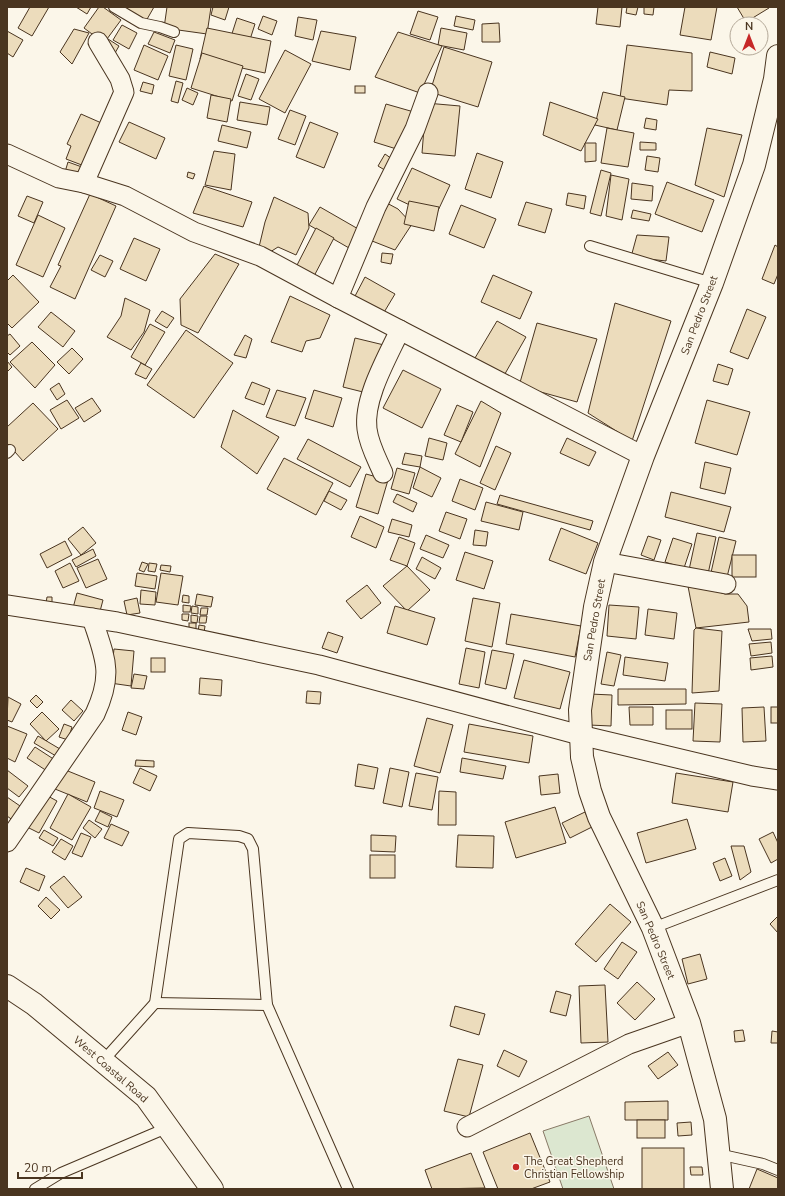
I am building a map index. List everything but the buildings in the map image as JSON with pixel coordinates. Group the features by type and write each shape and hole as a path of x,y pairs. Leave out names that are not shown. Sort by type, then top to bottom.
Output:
{"street":[{"path":"84,183 124,92 120,78 98,42"},
{"name":"San Pedro Street","path":"722,1189 715,1119 689,1023 653,928 599,817 584,771 580,735 580,710 587,651 605,562 643,456 712,283 754,165 775,79 778,56"},
{"path":"338,298 376,207 415,129 428,93"},
{"path":"7,154 59,178 84,183 125,196 194,232 260,256 643,456"},
{"path":"383,473 371,445 367,428 368,415 372,394 400,330"},
{"path":"605,562 726,584"},
{"path":"7,605 92,618 320,665 580,735 752,776 778,780"},
{"path":"7,842 95,714 102,698 106,663 92,618"},
{"name":"West Coastal Road","path":"7,986 34,1004 146,1097 169,1127 212,1189"},
{"path":"467,1127 629,1044 689,1023"}],"lane":[{"path":"114,7 141,23 174,32"},
{"path":"590,246 712,283"},
{"path":"103,1061 155,1003 176,849 179,839 188,833 239,836 248,839 253,849 268,1005 348,1189"},
{"path":"653,928 778,880"},
{"path":"155,1003 268,1005"},
{"path":"35,1189 61,1173 169,1127"},
{"path":"718,1154 763,1164 778,1170"}],"green space":[{"path":"589,1116 614,1189 563,1189 543,1131"}],"place":[{"name":"The Great Shepherd Christian Fellowship","path":"516,1167"}]}
